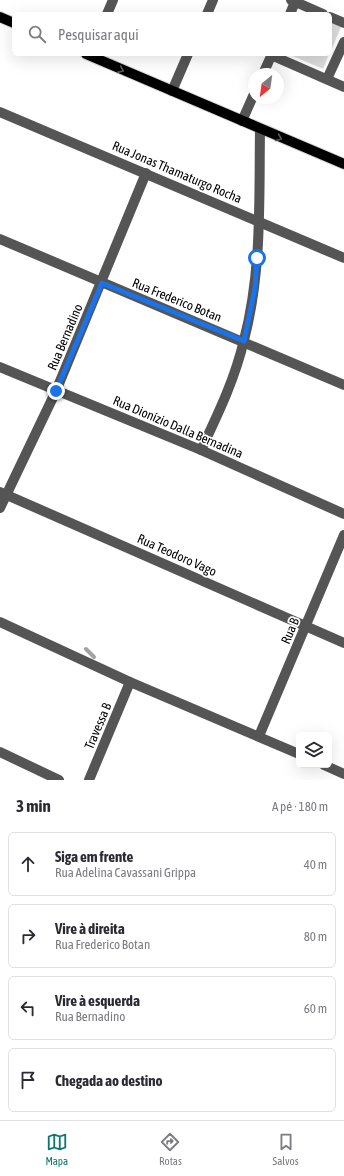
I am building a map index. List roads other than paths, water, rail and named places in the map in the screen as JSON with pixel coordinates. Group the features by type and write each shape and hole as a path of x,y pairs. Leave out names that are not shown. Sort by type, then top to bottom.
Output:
{"main road":[{"path":"0,16 12,22"},
{"path":"91,56 344,164"}],"street":[{"path":"108,12 111,0"},
{"path":"207,12 213,0"},
{"path":"290,12 293,1 318,12"},
{"path":"332,18 344,23"},
{"path":"327,79 344,42"},
{"path":"172,91 187,56"},
{"path":"266,68 271,56"},
{"path":"276,56 344,87"},
{"path":"242,121 250,104"},
{"name":"Rua Jonas Thamaturgo Rocha","path":"0,112 258,220 344,258"},
{"path":"201,450 227,394 244,341 255,288 260,129"},
{"name":"Rua Bernadino","path":"0,508 3,493 56,391 102,283 146,173"},
{"name":"Rua Frederico Botan","path":"0,239 102,283 244,341 344,385"},
{"name":"Rua Dionízio Dalla Bernadina","path":"0,367 201,450 344,514"},
{"name":"Rua Teodoro Vago","path":"3,493 344,643"},
{"name":"Rua B","path":"259,736 344,535"},
{"path":"0,622 130,682 296,753"},
{"name":"Travessa B","path":"89,780 130,682"},
{"path":"0,752 59,780"},
{"path":"331,768 344,774"}],"waterway":[{"path":"86,649 94,657"}]}
